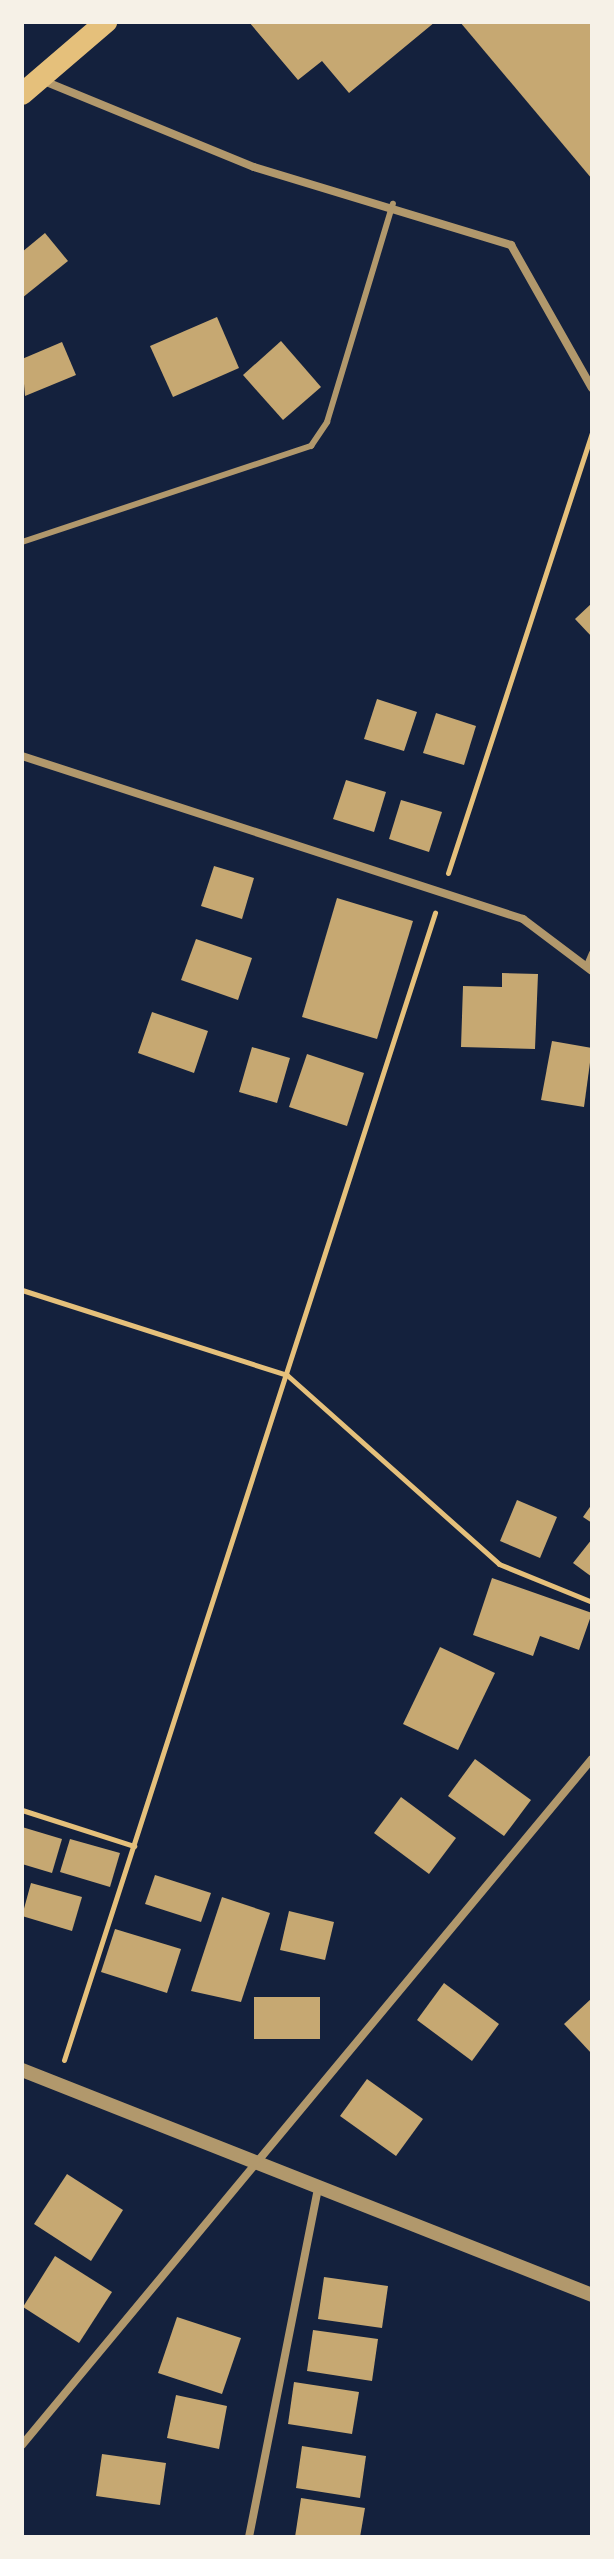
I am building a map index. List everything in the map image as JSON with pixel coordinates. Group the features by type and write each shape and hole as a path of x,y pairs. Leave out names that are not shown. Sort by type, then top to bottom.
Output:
{"highway":[{"path":"31,86 106,22"}],"street":[{"path":"31,86 254,167 393,204 511,245 592,388"},
{"path":"22,756 523,919 589,968"},
{"path":"22,2445 592,1759"},
{"path":"22,2070 257,2160 592,2295"},
{"path":"249,2537 318,2187"}],"lane":[{"path":"22,542 311,446 327,422 393,204"},
{"path":"589,968 592,953"}],"path":[{"path":"56,2083 592,433"},
{"path":"22,1290 287,1375 499,1564 592,1602"},
{"path":"22,1810 134,1846"}],"building":[{"path":"249,22 435,22 349,93 322,61 298,80"},
{"path":"460,22 592,22 592,179"},
{"path":"45,233 68,261 22,298 22,252"},
{"path":"217,317 239,368 173,397 150,346"},
{"path":"281,341 321,387 283,420 243,375"},
{"path":"62,342 76,375 25,396 22,359"},
{"path":"592,603 592,637 575,619"},
{"path":"377,699 417,712 404,751 364,739"},
{"path":"436,713 476,726 464,765 423,753"},
{"path":"346,780 386,792 374,832 333,819"},
{"path":"401,800 442,812 429,852 389,839"},
{"path":"214,866 254,878 242,919 201,906"},
{"path":"337,898 413,921 377,1039 302,1017"},
{"path":"196,939 252,958 238,1000 181,980"},
{"path":"502,973 538,974 535,1049 461,1047 463,986 502,987"},
{"path":"152,1012 208,1031 194,1073 138,1053"},
{"path":"552,1041 592,1048 584,1107 541,1100"},
{"path":"252,1047 290,1058 277,1103 239,1092"},
{"path":"307,1054 364,1073 347,1126 289,1107"},
{"path":"517,1500 557,1517 540,1558 500,1541"},
{"path":"592,1504 592,1523 583,1517"},
{"path":"592,1539 592,1577 573,1563"},
{"path":"492,1578 592,1613 579,1650 540,1636 533,1656 473,1635"},
{"path":"440,1647 495,1673 458,1750 403,1724"},
{"path":"475,1759 531,1800 504,1836 448,1796"},
{"path":"401,1797 456,1838 429,1874 374,1833"},
{"path":"22,1827 62,1839 52,1873 22,1864"},
{"path":"70,1839 120,1853 110,1887 60,1872"},
{"path":"155,1875 211,1893 201,1922 145,1904"},
{"path":"31,1883 82,1897 72,1931 22,1916"},
{"path":"222,1897 270,1913 241,2002 191,1991"},
{"path":"289,1911 334,1922 325,1960 280,1950"},
{"path":"115,1929 181,1949 167,1993 101,1972"},
{"path":"444,1983 499,2024 472,2061 417,2020"},
{"path":"254,1997 320,1997 320,2039 254,2039"},
{"path":"592,1998 592,2054 564,2024"},
{"path":"367,2079 423,2119 396,2156 340,2116"},
{"path":"67,2174 123,2210 91,2261 34,2224"},
{"path":"55,2256 112,2292 79,2343 23,2307"},
{"path":"324,2277 388,2286 382,2328 318,2319"},
{"path":"177,2317 241,2338 222,2394 158,2373"},
{"path":"313,2330 378,2339 372,2381 307,2371"},
{"path":"294,2382 359,2392 352,2434 288,2424"},
{"path":"176,2395 227,2406 219,2449 167,2438"},
{"path":"302,2446 366,2456 360,2498 296,2488"},
{"path":"102,2454 166,2463 160,2505 96,2496"},
{"path":"301,2498 365,2508 360,2537 295,2537"}]}
